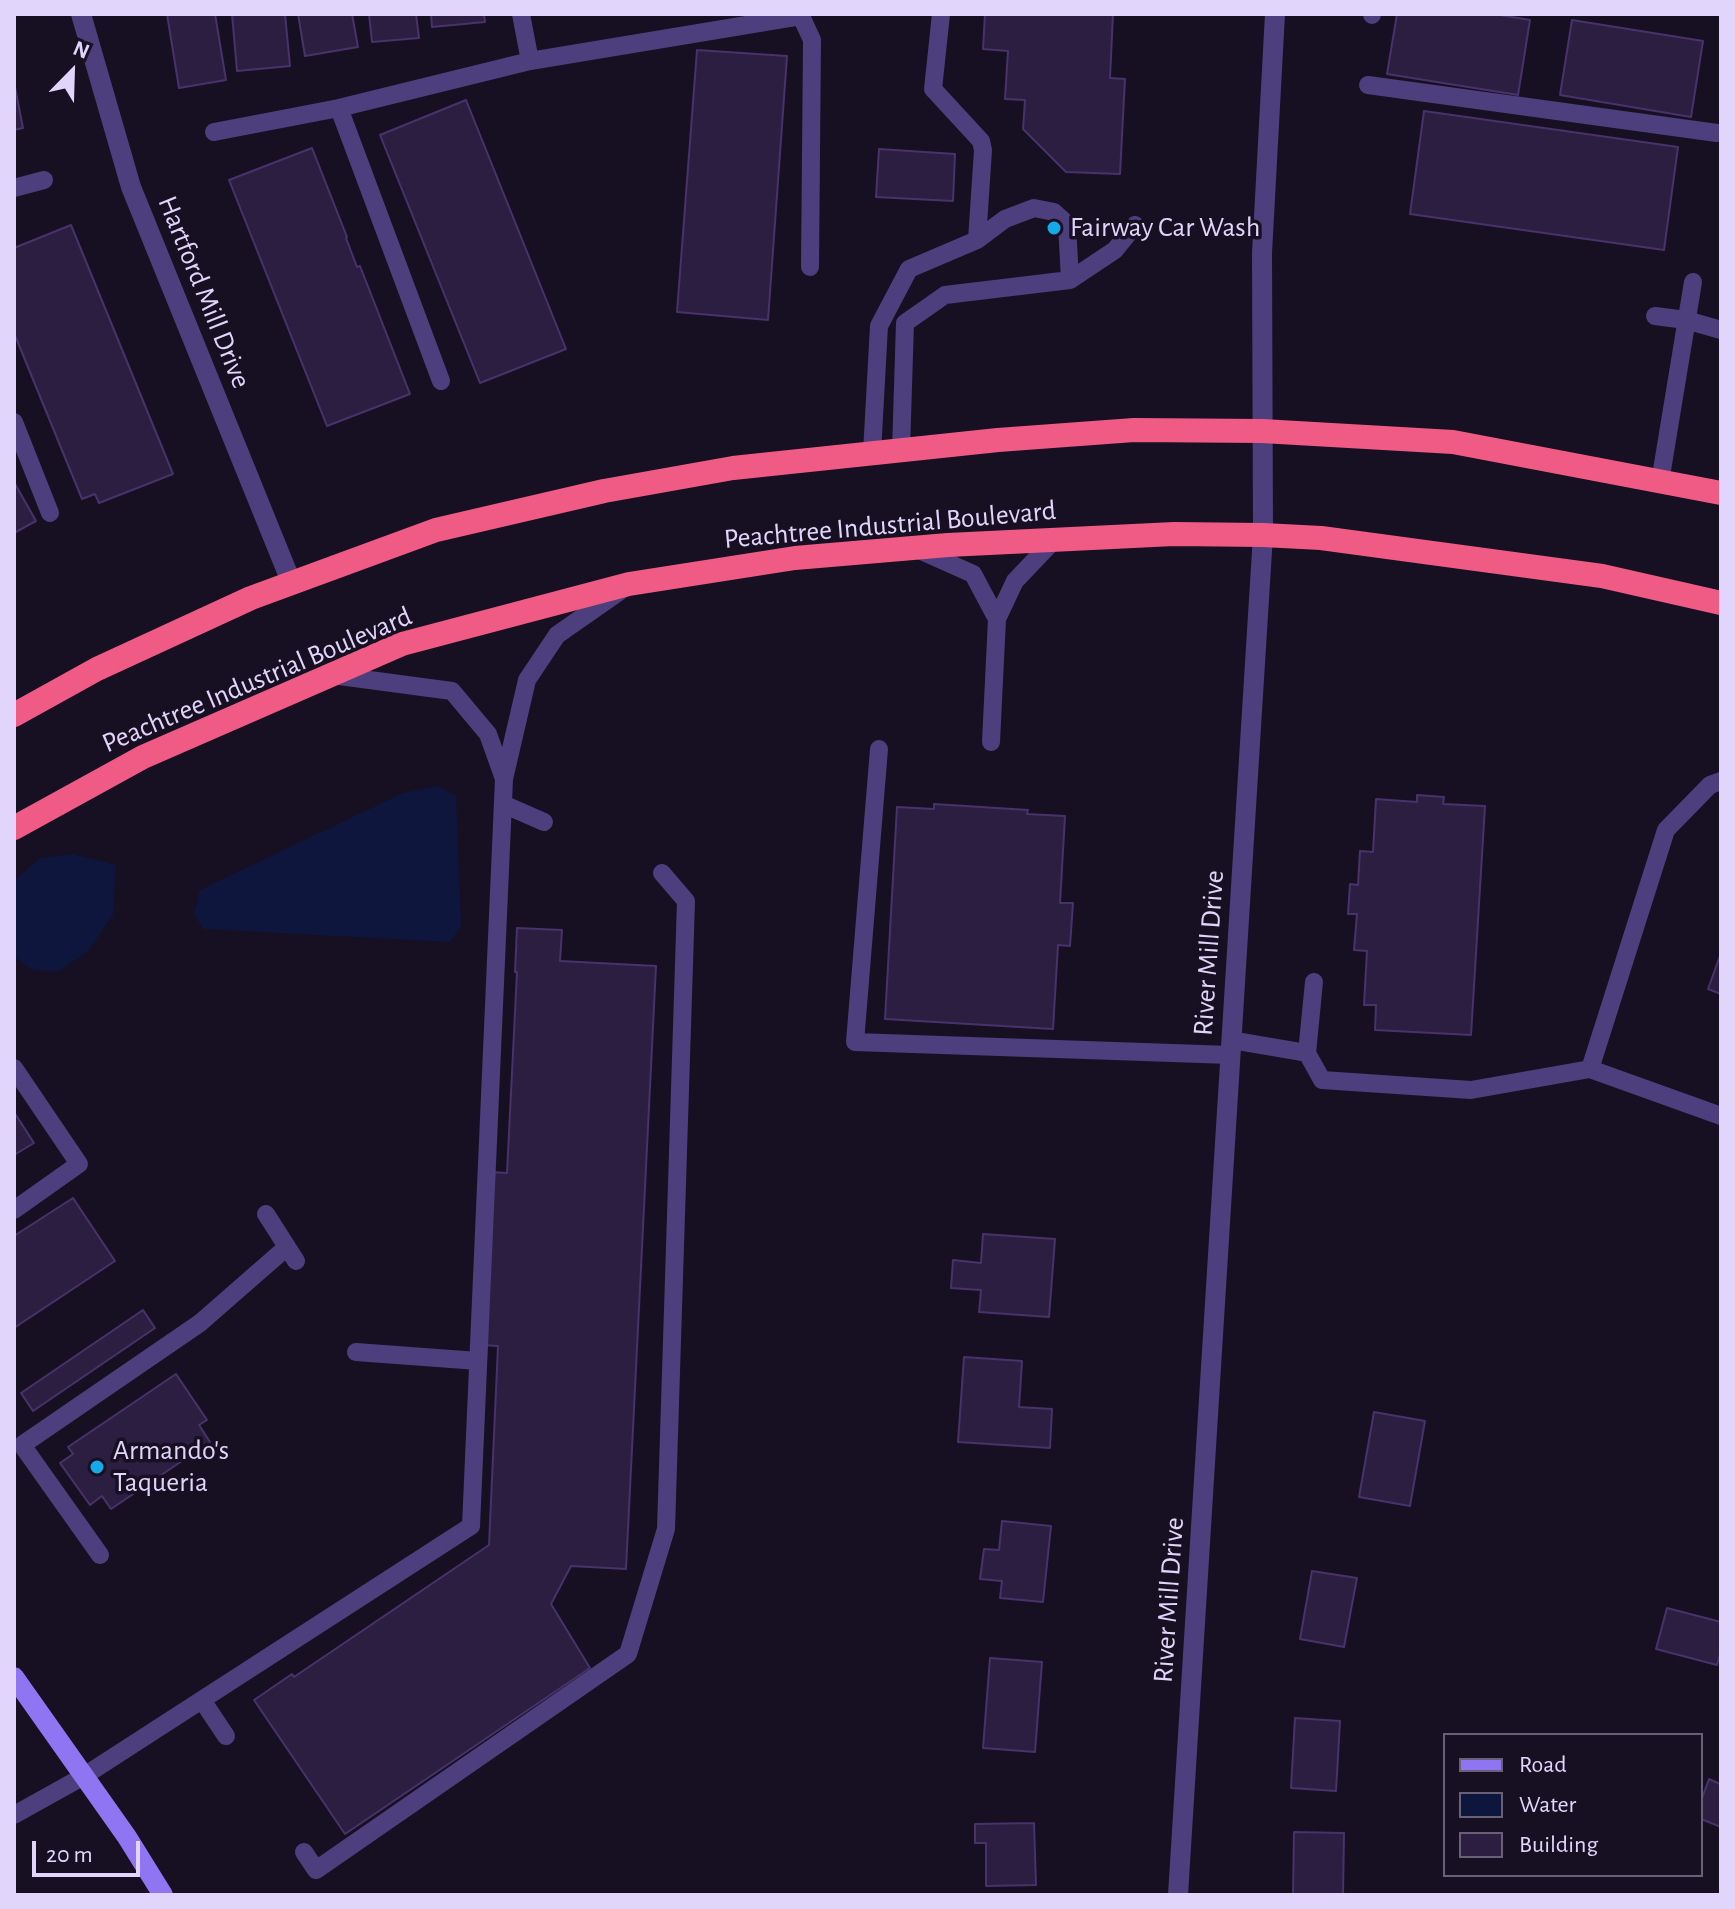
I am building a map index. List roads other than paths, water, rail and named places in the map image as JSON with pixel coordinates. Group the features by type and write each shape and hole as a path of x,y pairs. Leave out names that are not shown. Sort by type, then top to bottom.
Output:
{"highway":[{"path":"14,715 97,669 251,598 436,530 604,491 733,468 998,440 1134,430 1262,431 1453,442 1721,493"},
{"name":"Peachtree Industrial Boulevard","path":"14,828 143,757 402,644 629,584 795,558 1055,539 1174,534 1263,535 1321,538 1602,576 1721,603"}],"main road":[{"path":"14,1677 127,1837 163,1895"}],"street":[{"name":"Hartford Mill Drive","path":"81,14 131,187 292,584"},
{"name":"River Mill Drive","path":"1178,1895 1263,535 1262,253 1275,14"}],"lane":[{"path":"521,14 530,61"},
{"path":"941,14 933,89 981,141 983,150 977,240"},
{"path":"214,132 339,108 530,61 801,16 812,40 810,267"},
{"path":"1368,85 1717,133"},
{"path":"339,108 441,381"},
{"path":"14,188 44,180"},
{"path":"872,453 879,326 909,269 977,240 1005,219 1034,208 1054,212 1067,224 1070,280"},
{"path":"901,450 905,323 945,295 1070,280 1115,250 1135,225"},
{"path":"1660,482 1693,282"},
{"path":"1655,316 1686,320 1721,330"},
{"path":"14,422 50,513"},
{"path":"991,742 997,619 1015,581 1055,539"},
{"path":"915,548 973,574 997,619"},
{"path":"14,1815 84,1776 471,1526 504,779 527,680 557,635 629,584"},
{"path":"331,675 452,691 488,734 504,779"},
{"path":"879,749 855,1042 1231,1048 1307,1053"},
{"path":"1590,1069 1666,830 1710,785 1721,781"},
{"path":"503,804 544,822"},
{"path":"304,1852 316,1870 628,1654 666,1529 686,901 662,873"},
{"path":"1314,982 1307,1053 1322,1080 1471,1090 1590,1069 1721,1116"},
{"path":"14,1068 79,1164 14,1210"},
{"path":"100,1555 18,1440 200,1323 292,1254 266,1214"},
{"path":"356,1352 478,1361"},
{"path":"202,1700 226,1736"}],"water":[{"path":"438,786 456,796 461,926 450,942 203,929 194,913 200,890 403,793"},
{"path":"72,854 116,865 113,915 88,951 58,972 32,970 14,956 14,881 40,858"}],"place":[{"name":"Fairway Car Wash","path":"1054,228"},
{"name":"Armando's Taqueria","path":"97,1467"}]}
